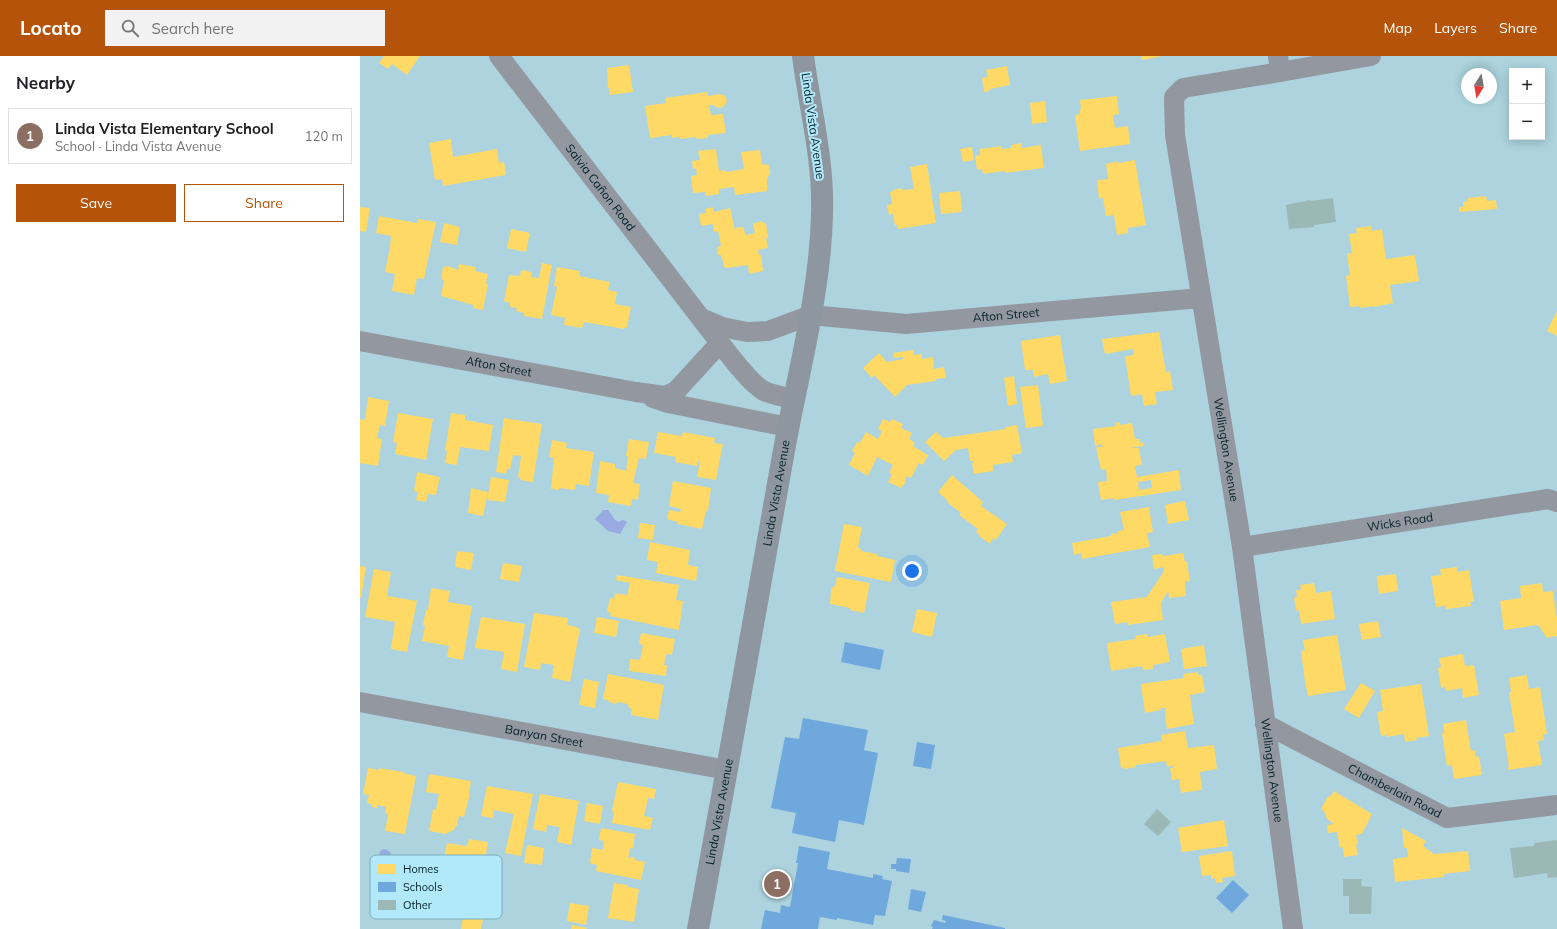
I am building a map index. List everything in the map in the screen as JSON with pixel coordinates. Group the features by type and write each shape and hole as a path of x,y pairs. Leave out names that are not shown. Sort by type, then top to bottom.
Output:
{"main road":[{"name":"Linda Vista Avenue","path":"698,929 788,427 819,264 822,213 820,161 803,56"}],"street":[{"name":"Salvia Cañon Road","path":"499,56 746,375 762,390 775,395 794,399"},
{"path":"1279,64 1371,56"},
{"name":"Wellington Avenue","path":"1279,64 1183,88 1174,97 1175,135 1242,547 1293,929"},
{"name":"Afton Street","path":"810,315 906,324 1201,298"},
{"name":"Salvia Cañon Road","path":"701,318 722,327 747,332 768,331 810,315"},
{"name":"Afton Street","path":"360,341 664,396 676,391 720,343"},
{"name":"Afton Street","path":"636,392 668,403 788,427"},
{"name":"Wicks Road","path":"1242,547 1548,499 1557,502"},
{"name":"Banyan Street","path":"360,702 727,770"},
{"name":"Chamberlain Road","path":"1265,724 1447,818 1557,805"}],"water":[{"path":"603,510 608,510 615,520 619,522 623,520 627,522 620,534 608,531 595,519"},
{"path":"384,849 389,851 391,855 379,855 380,851"}],"building: Homes":[{"path":"384,56 420,56 407,75 392,64 388,69 379,63"},
{"path":"1141,56 1159,56 1159,57 1142,60"},
{"path":"629,65 633,92 610,95 608,88 607,68"},
{"path":"1007,66 1010,85 990,89 990,91 984,92 982,78 988,77 986,70"},
{"path":"707,92 708,96 720,94 726,96 727,102 723,107 718,108 713,105 709,105 711,115 723,114 726,133 708,135 708,138 697,139 696,137 680,139 679,135 679,137 672,138 672,134 650,138 645,106 666,103 665,98"},
{"path":"1117,96 1119,114 1113,115 1115,128 1128,126 1130,144 1080,151 1075,115 1080,114 1080,100"},
{"path":"1045,101 1047,122 1032,124 1030,103"},
{"path":"451,139 453,157 497,149 499,163 504,162 506,175 443,186 442,179 435,180 429,143"},
{"path":"1021,143 1022,148 1041,145 1044,168 983,174 982,169 977,170 975,156 980,155 980,149 1002,146 1002,149 1011,148 1011,145"},
{"path":"972,147 974,160 963,162 960,149"},
{"path":"716,149 719,171 725,170 726,172 744,169 741,152 760,150 762,164 769,165 770,173 767,179 767,191 735,195 734,187 719,189 719,194 706,196 705,192 693,193 691,176 697,175 696,168 693,169 692,161 700,160 698,151"},
{"path":"1135,160 1146,225 1128,228 1128,233 1117,235 1114,215 1106,216 1103,198 1099,199 1097,180 1108,179 1106,164 1118,161 1118,163"},
{"path":"927,164 936,223 898,229 897,225 895,226 893,214 889,215 887,205 892,204 890,192 902,188 902,190 914,189 910,167"},
{"path":"960,191 962,212 941,214 939,193"},
{"path":"1486,196 1487,201 1496,200 1497,209 1459,212 1459,207 1463,207 1463,202 1468,201 1468,198"},
{"path":"360,207 370,208 366,232 360,231"},
{"path":"713,207 714,212 730,208 735,230 735,228 743,227 746,235 755,233 753,224 762,221 763,223 766,223 768,248 758,250 759,255 761,255 763,271 749,274 748,265 726,268 724,266 721,255 718,255 717,247 721,246 718,231 714,232 713,224 701,226 699,214 706,213 705,209"},
{"path":"379,216 417,223 418,219 436,222 424,279 417,278 414,295 392,291 395,274 385,272 391,236 376,233"},
{"path":"444,223 460,227 457,245 440,242"},
{"path":"1371,226 1372,231 1382,229 1386,259 1415,255 1419,281 1390,285 1393,303 1374,307 1350,307 1346,276 1350,275 1347,254 1352,253 1349,234 1357,233 1356,228"},
{"path":"511,229 530,233 526,252 507,248"},
{"path":"542,263 552,265 542,319 524,316 524,313 516,311 517,308 510,307 510,303 504,301 509,275 520,276 521,270 532,272 531,277 539,278"},
{"path":"459,264 476,267 475,271 488,274 486,283 488,284 483,310 473,308 473,305 441,296 444,280 441,279 443,267 448,266 458,270"},
{"path":"557,267 580,271 579,276 610,282 608,290 617,292 615,304 631,307 627,328 625,327 624,329 584,322 582,328 564,325 565,318 551,315 557,287 554,286"},
{"path":"1557,311 1557,336 1547,331"},
{"path":"1159,332 1166,372 1170,371 1173,390 1155,392 1157,404 1144,406 1142,394 1131,396 1125,356 1134,355 1133,349 1105,354 1102,339"},
{"path":"1060,335 1067,381 1050,384 1048,374 1034,377 1033,370 1025,370 1021,341"},
{"path":"913,350 914,355 922,354 922,359 933,357 934,369 944,367 946,378 907,385 895,397 874,375 872,378 863,368 879,353 887,362 903,359 903,357 894,358 893,353"},
{"path":"1014,376 1017,404 1008,406 1004,378"},
{"path":"1038,385 1043,426 1026,428 1020,387"},
{"path":"368,397 389,401 385,426 380,425 377,438 382,439 378,466 360,463 360,419 365,420"},
{"path":"398,413 433,419 426,460 395,454 397,443 393,442"},
{"path":"451,413 465,415 465,420 493,425 489,451 460,447 457,465 445,463 447,451 445,451"},
{"path":"504,418 542,424 533,482 520,480 521,478 518,477 521,456 513,455 510,469 507,469 506,474 496,472"},
{"path":"883,419 890,422 892,419 903,424 901,428 912,433 909,439 915,443 913,446 928,455 923,465 919,463 911,478 907,476 906,482 901,488 888,482 892,474 889,473 893,465 877,457 868,476 849,465 855,453 852,451 857,442 860,443 866,432 878,439 882,431 878,429"},
{"path":"1120,422 1120,425 1132,423 1135,439 1139,439 1140,443 1143,442 1144,446 1130,448 1139,448 1142,465 1135,466 1137,477 1179,470 1181,490 1114,500 1114,498 1101,500 1098,482 1107,481 1106,469 1101,470 1096,447 1102,447 1102,444 1095,446 1093,429 1116,426 1115,423","holes":["1151,480 1152,488 1139,490 1138,482"]},
{"path":"1017,425 1022,453 1012,455 1013,462 993,465 993,471 974,474 972,463 974,463 974,461 970,461 968,448 956,450 944,461 925,442 936,432 943,438 1006,429 1006,427"},
{"path":"658,432 682,436 683,432 715,438 714,443 723,444 716,480 697,477 700,461 698,461 697,466 675,462 676,457 654,453"},
{"path":"629,439 649,442 646,459 639,458 633,483 640,484 638,500 632,499 631,506 608,502 609,495 596,493 600,461 615,464 615,468 626,471 628,456 626,456"},
{"path":"552,440 567,443 566,448 594,452 589,486 576,484 575,490 559,488 559,490 551,489 554,458 549,457"},
{"path":"417,472 440,477 436,495 428,494 426,502 416,500 418,492 414,491"},
{"path":"952,475 983,502 981,506 1007,524 996,540 993,538 990,544 979,536 980,535 976,532 978,529 959,515 961,513 947,502 948,501 938,492"},
{"path":"491,477 509,480 505,502 487,500"},
{"path":"673,481 711,488 708,511 706,511 702,529 678,524 678,522 667,519 669,510 680,512 681,509 669,506"},
{"path":"471,488 488,492 483,516 468,513"},
{"path":"1185,501 1189,520 1168,524 1165,505"},
{"path":"1149,507 1153,532 1147,533 1150,547 1082,559 1081,553 1074,555 1072,543 1111,536 1112,533 1118,534 1118,531 1124,530 1120,512"},
{"path":"640,523 655,525 653,540 638,538"},
{"path":"844,524 862,527 858,548 861,549 861,551 895,560 891,582 835,571"},
{"path":"650,542 690,550 688,565 698,567 696,581 656,573 658,562 647,560"},
{"path":"457,551 474,553 471,570 455,567"},
{"path":"1183,553 1185,562 1187,562 1190,581 1185,582 1186,596 1169,598 1168,591 1161,603 1163,620 1128,625 1128,622 1115,624 1111,602 1147,597 1164,571 1164,567 1154,569 1152,555 1162,554 1163,556"},
{"path":"503,563 522,566 519,582 500,579"},
{"path":"360,566 366,567 361,598 360,598"},
{"path":"1457,567 1458,572 1469,570 1474,601 1470,602 1471,606 1446,609 1446,606 1436,607 1431,576 1441,575 1440,569"},
{"path":"374,569 391,572 387,596 417,601 407,652 391,649 395,622 365,617"},
{"path":"1396,574 1398,591 1379,594 1377,576"},
{"path":"617,575 679,585 676,600 683,601 679,630 610,616 611,613 607,612 610,598 614,599 615,593 627,595 630,583 616,580"},
{"path":"837,577 870,583 864,613 850,610 850,608 830,604 831,590 833,586 835,587"},
{"path":"1314,583 1316,593 1331,591 1335,619 1301,624 1299,610 1296,611 1294,597 1297,597 1296,590 1301,590 1300,585"},
{"path":"1542,583 1543,592 1553,591 1557,619 1557,636 1547,638 1538,625 1504,630 1500,601 1521,598 1520,586"},
{"path":"431,588 450,591 448,602 472,606 463,660 447,657 449,646 422,641 425,626 423,625 426,610 428,610"},
{"path":"917,609 937,613 932,637 912,632"},
{"path":"534,613 568,618 567,625 580,629 570,682 552,678 554,665 541,663 540,670 524,667"},
{"path":"481,617 525,624 517,672 501,669 504,652 475,648"},
{"path":"597,617 619,621 616,637 594,633"},
{"path":"1378,621 1381,637 1362,640 1359,624"},
{"path":"641,633 675,639 672,655 666,654 664,665 667,665 666,676 629,671 630,659 640,660 643,645 639,644"},
{"path":"1147,634 1148,637 1165,634 1170,662 1153,665 1153,669 1143,670 1142,666 1111,671 1107,643 1136,639 1135,636"},
{"path":"1337,635 1346,690 1308,696 1301,651 1305,650 1303,640"},
{"path":"1204,645 1207,666 1184,669 1181,649"},
{"path":"1463,654 1465,666 1474,665 1479,695 1463,698 1462,688 1446,691 1445,687 1441,688 1438,668 1441,667 1439,658"},
{"path":"1198,672 1198,675 1202,675 1205,692 1190,695 1194,724 1167,729 1165,708 1160,708 1161,710 1145,713 1141,684 1184,678 1183,674"},
{"path":"608,674 664,685 658,720 631,715 632,709 629,708 628,704 618,702 616,704 603,699"},
{"path":"1527,675 1529,689 1540,687 1547,734 1543,734 1544,740 1538,741 1542,765 1508,770 1509,767 1504,734 1515,732 1509,692 1511,692 1509,678"},
{"path":"584,679 599,682 595,708 579,705"},
{"path":"1361,683 1375,691 1359,718 1344,709"},
{"path":"1421,684 1429,736 1416,738 1417,740 1405,742 1404,734 1387,737 1387,735 1381,736 1377,712 1383,711 1380,690"},
{"path":"1466,720 1471,751 1475,750 1476,757 1479,756 1482,775 1454,779 1452,765 1447,766 1442,733 1444,733 1443,724"},
{"path":"1185,731 1188,748 1214,745 1217,769 1200,772 1202,790 1181,793 1179,779 1172,780 1170,768 1173,768 1173,766 1167,767 1166,761 1135,765 1136,767 1124,769 1124,767 1121,768 1118,748 1162,741 1161,735"},
{"path":"368,768 379,770 379,768 404,772 403,773 416,776 405,834 385,831 388,815 385,812 386,807 378,805 377,808 372,807 371,804 367,803 369,795 363,794"},
{"path":"429,774 471,781 470,794 464,817 459,816 457,826 456,825 454,830 447,834 429,831 433,809 436,810 439,794 426,792"},
{"path":"618,782 656,789 654,799 648,798 644,816 653,818 650,830 612,823 614,811 612,811"},
{"path":"487,786 533,794 521,856 505,853 514,814 494,810 493,818 481,816"},
{"path":"1334,791 1372,814 1362,834 1356,835 1358,855 1344,857 1343,847 1340,848 1337,832 1328,833 1327,825 1334,824 1327,819 1324,811 1321,809 1328,796 1330,797"},
{"path":"540,794 579,801 571,845 557,842 560,827 547,825 546,832 533,829"},
{"path":"587,803 603,806 600,824 584,821"},
{"path":"1224,820 1228,846 1182,852 1178,828"},
{"path":"601,828 635,834 633,849 630,848 628,859 630,857 635,858 635,860 645,862 641,880 596,871 597,865 590,863 592,848 603,850 604,841 599,840"},
{"path":"1402,828 1426,841 1423,846 1434,854 1468,851 1470,871 1443,874 1444,877 1395,882 1393,859 1408,857 1407,848 1404,848"},
{"path":"469,839 488,842 486,855 445,855 447,843 467,846"},
{"path":"527,845 544,848 542,865 524,863"},
{"path":"1232,851 1235,876 1222,878 1223,882 1216,883 1215,878 1211,879 1211,875 1202,876 1199,856"},
{"path":"614,883 628,885 628,887 639,889 634,922 608,918"},
{"path":"570,903 589,906 586,925 567,921"},
{"path":"463,919 483,919 481,929 461,929"},
{"path":"572,925 587,928 571,929"}],"building: Schools":[{"path":"845,642 884,650 880,670 841,662"},
{"path":"803,718 868,730 864,750 878,753 864,825 839,820 835,842 792,833 796,813 771,808 785,737 799,739"},
{"path":"917,742 935,745 931,769 913,766"},
{"path":"799,846 830,852 827,869 873,878 873,874 883,876 882,879 892,881 885,916 875,915 873,925 837,918 837,920 820,917 818,929 761,929 765,910 780,913 781,905 790,907 798,863 796,863"},
{"path":"897,858 911,859 909,873 891,869 891,864 896,864"},
{"path":"1233,880 1249,895 1232,913 1216,898"},
{"path":"911,889 926,892 921,912 908,909"},
{"path":"943,915 1005,929 932,929 933,927 931,926 934,920 945,923 946,921 942,920"}],"building: Other":[{"path":"1333,198 1336,222 1314,225 1314,227 1289,229 1286,205 1310,200"},
{"path":"1157,809 1171,822 1158,836 1144,824"},
{"path":"1557,840 1557,877 1548,878 1547,873 1514,878 1510,848 1534,846 1534,843"},
{"path":"1343,879 1362,879 1361,886 1372,887 1371,914 1349,914 1349,896 1343,896"}],"place":[{"name":"Linda Vista Elementary School","path":"777,884"}]}
